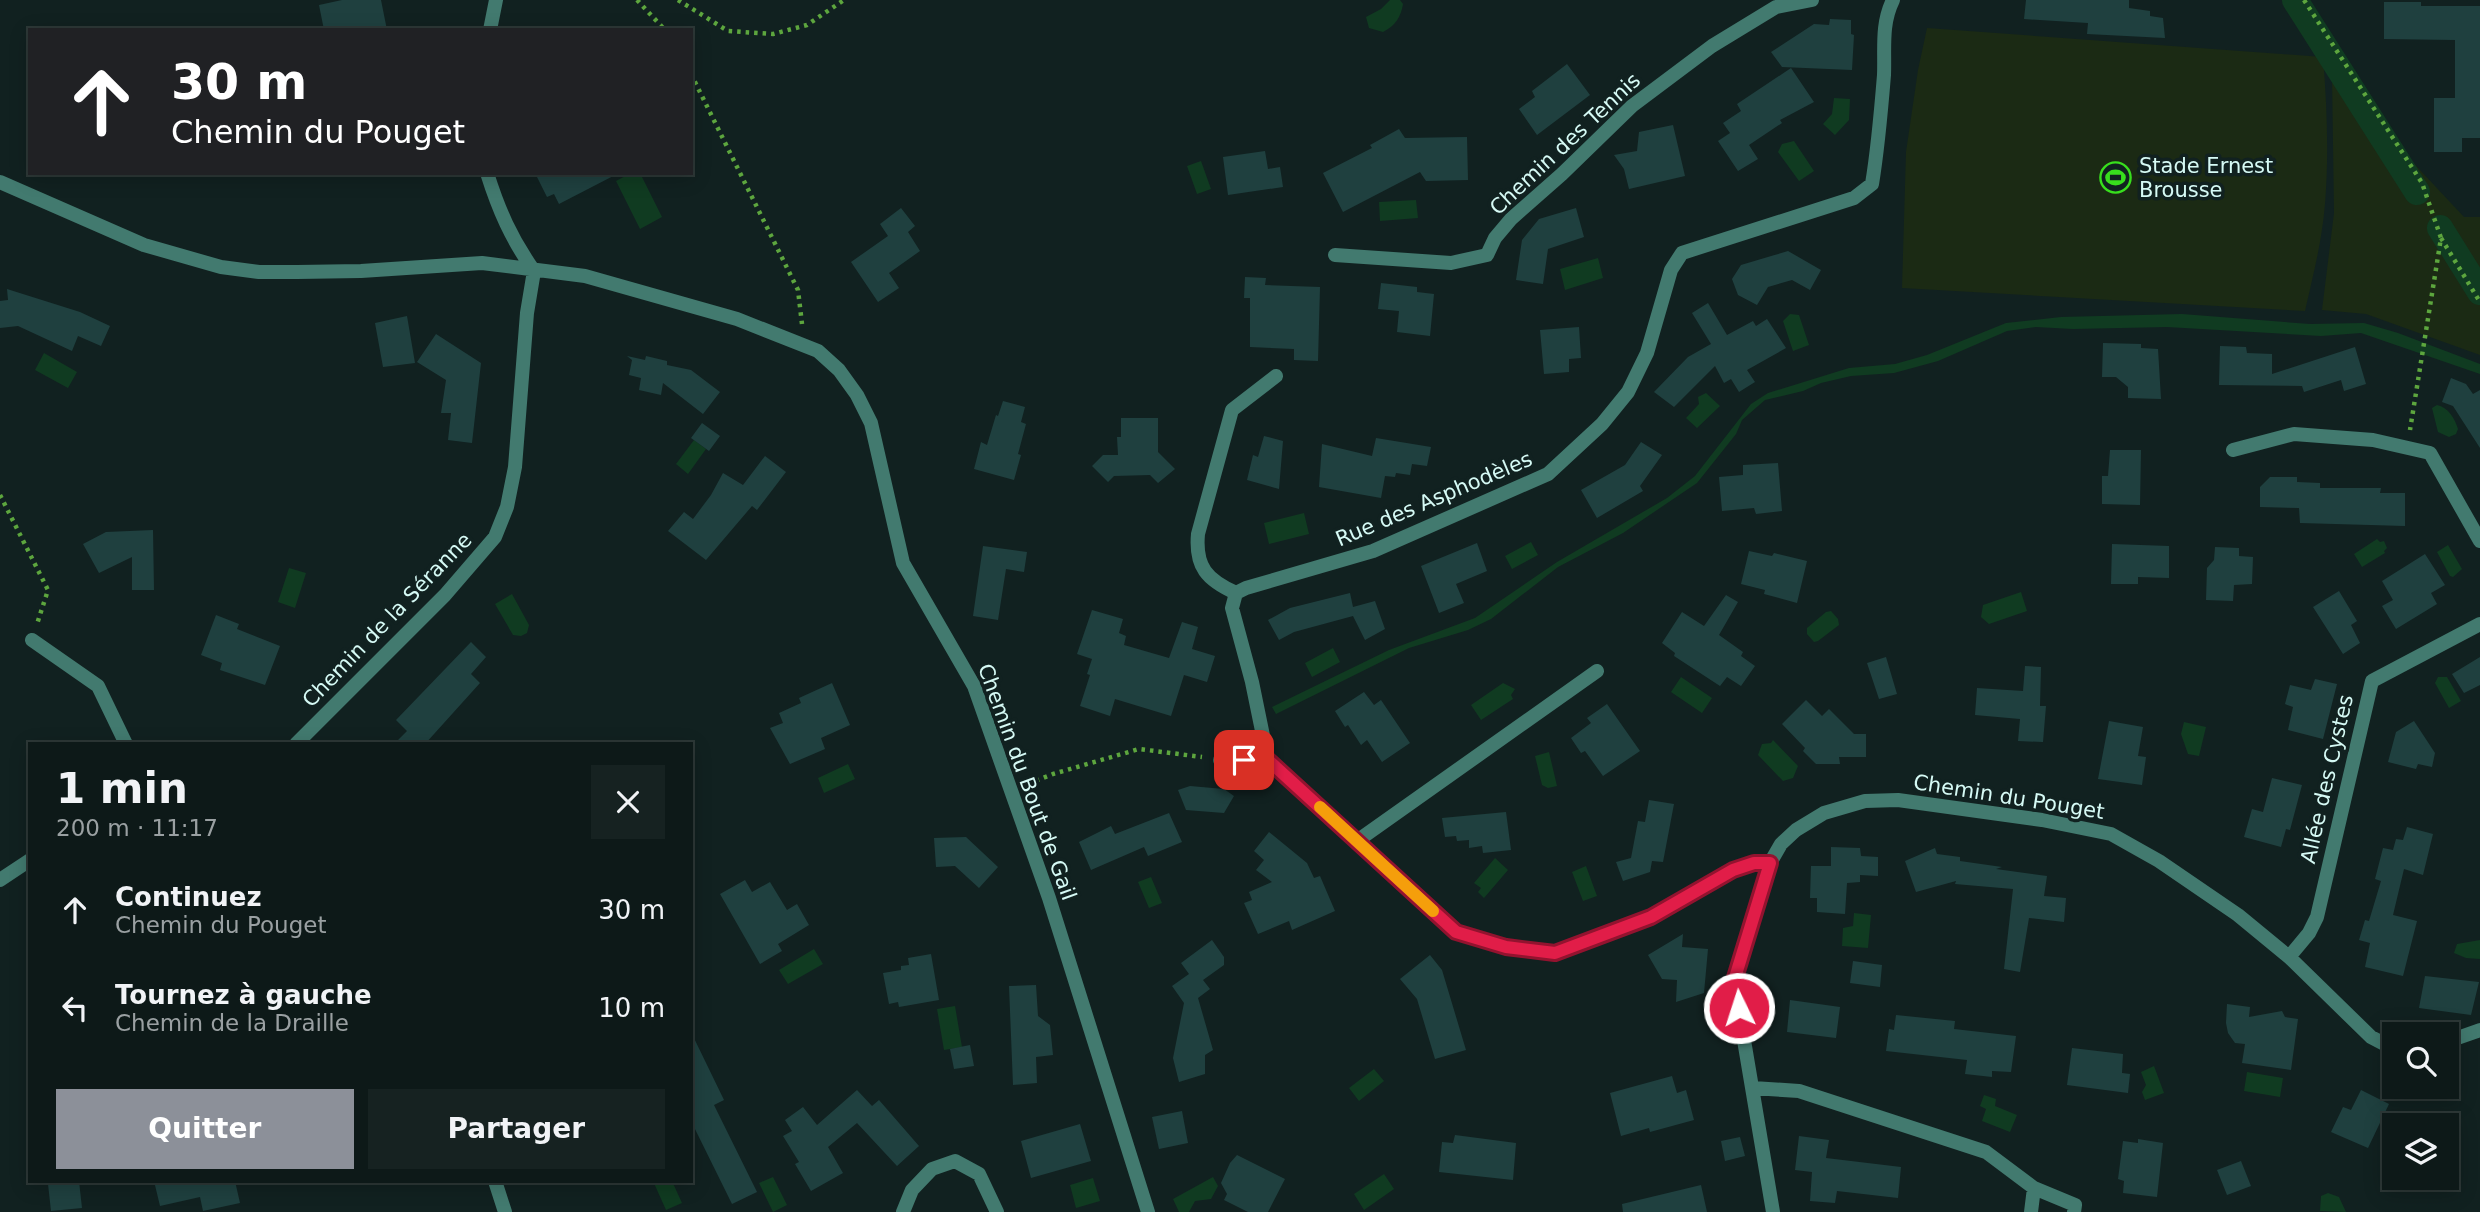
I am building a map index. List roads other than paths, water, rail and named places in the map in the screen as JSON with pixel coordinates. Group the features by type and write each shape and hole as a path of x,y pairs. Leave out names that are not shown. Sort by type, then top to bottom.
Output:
{"street":[{"path":"489,28 496,0"},
{"name":"Chemin des Tennis","path":"1335,255 1451,262 1487,255 1495,238 1511,219 1632,106 1712,46 1776,7 1812,0"},
{"name":"Rue des Asphodèles","path":"1236,593 1373,551 1548,474 1602,424 1628,392 1647,353 1671,270 1682,253 1854,198 1872,184 1878,146 1886,15 1893,0"},
{"path":"488,175 502,219 534,271"},
{"name":"Chemin du Bout de Gail","path":"0,182 144,245 221,267 259,272 322,272 482,263 585,276 737,319 818,351 839,370 857,395 871,423 903,563 974,686 1049,898 1147,1212"},
{"name":"Chemin de la Séranne","path":"298,742 435,605 495,537 507,507 515,467 527,313 534,271"},
{"path":"1276,376 1232,410 1196,550 1201,568 1217,585 1236,593 1232,608 1252,682 1268,760 1456,932 1506,947 1555,953 1651,917 1733,870 1754,863 1770,863"},
{"path":"2233,450 2294,434 2373,440 2430,453 2480,541"},
{"name":"Allée des Cystes","path":"2289,957 2309,933 2317,917 2372,681 2480,624"},
{"path":"32,640 98,686 125,742"},
{"path":"1357,841 1597,671"},
{"path":"1220,760 1268,760"},
{"name":"Chemin du Pouget","path":"1773,1212 1734,981 1770,863 1781,844 1796,830 1824,813 1865,801 1898,800 2087,828 2111,834 2159,861 2238,915 2289,957 2371,1037 2382,1043"},
{"path":"0,880 28,861"},
{"path":"2459,1037 2480,1030"},
{"path":"1753,1088 1799,1091 1986,1152 2034,1188 2075,1205 2074,1212"},
{"path":"902,1212 912,1190 932,1169 955,1161 979,1174 997,1212"},
{"path":"496,1183 505,1212"},
{"path":"2031,1212 2034,1188"}],"waterway":[{"path":"2295,0 2417,192"},
{"path":"2440,228 2480,292"}],"place":[{"name":"Stade Ernest Brousse","path":"2116,178"}]}
